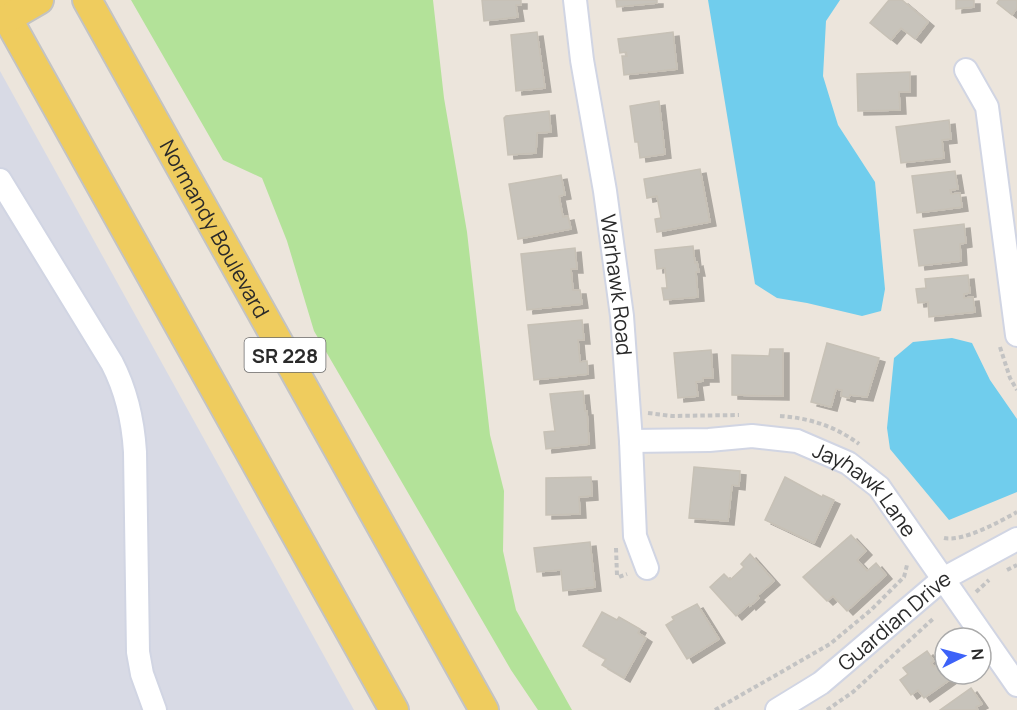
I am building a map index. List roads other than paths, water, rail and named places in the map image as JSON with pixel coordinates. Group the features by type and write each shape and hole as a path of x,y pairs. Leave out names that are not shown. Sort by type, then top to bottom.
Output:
{"main road":[{"path":"39,0 4,12 394,710"},
{"name":"Normandy Boulevard","path":"87,0 484,710"},
{"path":"264,478 296,572 372,710"}],"street":[{"name":"Warhawk Road","path":"575,0 582,60 605,191 622,316 631,441 634,536 646,566"},
{"path":"966,70 987,107 1017,335"},
{"path":"0,180 112,363 129,405 134,444 138,651 142,674 155,710"},
{"name":"Jayhawk Lane","path":"631,441 709,440 752,436 797,441 848,463 879,487 1017,685"},
{"name":"Guardian Drive","path":"777,710 821,683 943,579 1017,539"}],"water":[{"path":"708,0 840,0 826,21 823,76 838,125 875,182 885,289 881,311 862,316 777,298 755,284"},
{"path":"952,338 972,343 990,380 1017,419 1017,492 949,520 890,449 887,428 894,358 913,342"}]}
